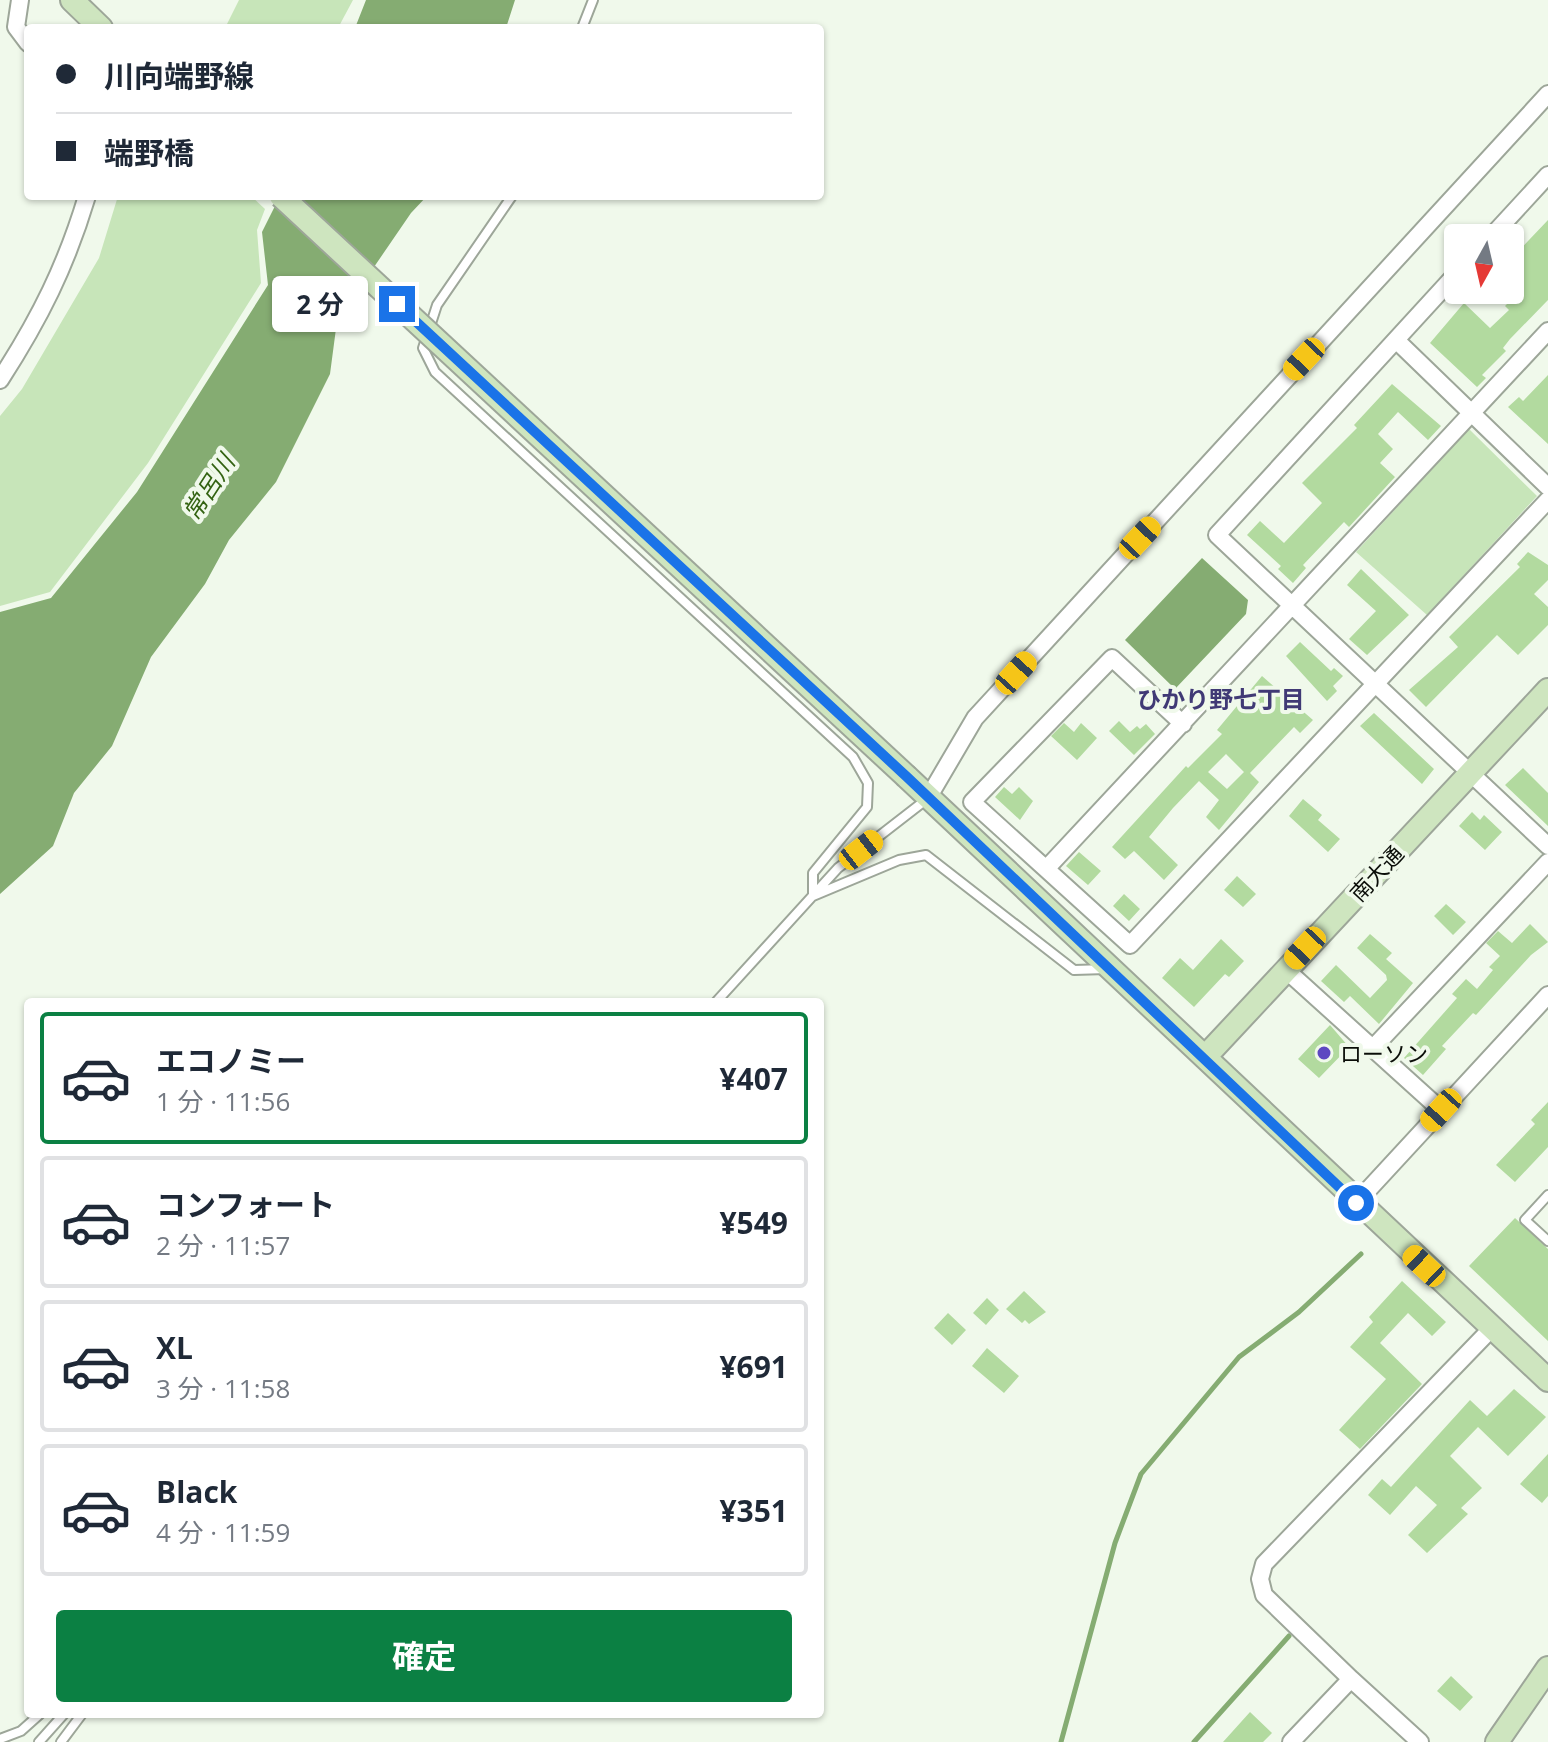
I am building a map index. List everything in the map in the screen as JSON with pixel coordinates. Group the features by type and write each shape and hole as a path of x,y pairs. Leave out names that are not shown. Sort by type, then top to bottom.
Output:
{"main road":[{"path":"72,0 97,24"},
{"path":"285,200 907,777 1356,1203 1548,1380"},
{"name":"南大通","path":"1205,1057 1548,690"},
{"path":"1497,1742 1548,1668"}],"street":[{"path":"20,0 16,27 24,38"},
{"path":"928,798 975,718 1548,94"},
{"path":"1503,224 1548,175"},
{"path":"0,380 32,330 68,257 86,200"},
{"path":"1444,287 1217,535 1548,846"},
{"path":"1046,869 1548,331"},
{"path":"1396,340 1548,487"},
{"path":"1183,724 1112,658 972,802 1130,945 1548,500"},
{"path":"1372,1049 1548,862"},
{"path":"1285,969 1441,1110"},
{"path":"1356,1203 1548,995"},
{"path":"1420,1742 1264,1595 1260,1579 1264,1564 1492,1328"},
{"path":"1291,1742 1351,1679"}],"lane":[{"path":"584,24 593,0"},
{"path":"509,200 437,305 423,348 435,372 853,757 868,783 867,807 813,873 813,896"},
{"path":"720,998 838,868 928,798"},
{"path":"813,896 899,860 926,855 1074,970 1111,969"},
{"path":"1548,1195 1525,1220 1548,1241"},
{"path":"0,1739 21,1731 36,1718"},
{"path":"39,1742 60,1718"},
{"path":"61,1742 79,1718"}],"shaded area":[{"path":"239,0 353,0 340,24 227,24"},
{"path":"117,200 255,200 265,209 257,230 261,283 148,463 50,592 0,606 0,416 22,389 99,258"},
{"path":"1469,429 1537,496 1427,615 1356,552"}],"water":[{"path":"366,0 515,0 507,24 357,24"},
{"name":"常呂川","path":"278,200 423,200 411,213 337,321 330,374 276,482 229,540 205,584 151,657 112,746 74,793 53,846 0,894 0,612 51,598 137,492 268,285 262,232"},
{"path":"1202,558 1248,600 1246,614 1175,689 1125,640"}],"building":[{"path":"1548,220 1548,300 1510,339 1503,348 1506,351 1482,375 1486,378 1477,387 1430,343 1463,304 1490,328 1509,310 1505,306 1507,304 1524,304 1524,245"},
{"path":"1548,375 1548,444 1508,407 1519,397 1523,401"},
{"path":"1392,384 1441,426 1428,440 1398,412 1378,434 1393,449 1380,463 1395,477 1349,527 1344,522 1303,565 1306,568 1293,583 1278,569 1281,566 1247,535 1260,521 1284,543 1322,503 1302,483 1357,428 1354,425"},
{"path":"1528,552 1548,565 1548,580 1534,594 1548,607 1548,625 1518,655 1497,635 1426,707 1409,690 1458,647 1449,637 1520,567 1517,564"},
{"path":"1361,569 1409,615 1367,655 1349,639 1376,611 1347,585"},
{"path":"1300,642 1331,671 1334,668 1343,676 1333,686 1337,691 1327,701 1286,656"},
{"path":"1262,676 1313,720 1300,733 1294,727 1250,773 1259,782 1219,830 1206,817 1219,800 1199,781 1173,808 1149,837 1178,865 1164,880 1134,851 1125,859 1112,847 1186,766 1188,768 1222,734 1217,730","holes":["1226,754 1244,772 1227,789 1208,772"]},
{"path":"1374,713 1434,769 1422,784 1360,726"},
{"path":"1119,721 1130,732 1146,724 1155,734 1134,755 1109,731"},
{"path":"1064,723 1074,732 1081,723 1097,738 1077,760 1051,736"},
{"path":"1523,768 1548,793 1548,826 1505,785"},
{"path":"1004,787 1012,794 1019,787 1033,801 1020,820 995,797"},
{"path":"1303,799 1322,815 1318,820 1340,839 1328,852 1289,816"},
{"path":"1472,812 1480,820 1484,815 1502,832 1485,850 1459,826"},
{"path":"1079,852 1101,871 1088,885 1066,866"},
{"path":"1237,876 1256,894 1243,907 1224,890"},
{"path":"1124,894 1140,909 1129,921 1113,906"},
{"path":"1446,904 1466,922 1453,935 1434,916"},
{"path":"1530,924 1548,942 1531,955 1476,1015 1473,1013 1442,1046 1446,1049 1423,1075 1404,1058 1457,998 1452,994 1466,979 1477,989 1493,970 1489,967 1500,956 1486,943 1498,931 1512,943"},
{"path":"1370,934 1392,953 1386,959 1413,983 1379,1024 1350,996 1344,1002 1321,981 1336,965 1370,998 1387,980 1386,975 1357,948"},
{"path":"1221,939 1244,961 1229,977 1225,974 1194,1007 1162,978 1180,958 1193,970"},
{"name":"ローソン","path":"1330,1025 1349,1047 1319,1078 1298,1059"},
{"path":"1548,1102 1548,1147 1515,1182 1496,1165 1535,1124 1531,1120"},
{"path":"1515,1218 1548,1249 1548,1341 1469,1266"},
{"path":"1402,1281 1446,1322 1432,1336 1408,1313 1380,1343 1422,1384 1360,1449 1339,1430 1386,1379 1350,1347 1373,1322 1369,1317"},
{"path":"1024,1291 1046,1312 1029,1324 1025,1320 1022,1323 1006,1309"},
{"path":"987,1298 999,1310 986,1325 973,1313"},
{"path":"948,1313 966,1330 952,1345 934,1328"},
{"path":"987,1348 1019,1376 1004,1393 972,1366"},
{"path":"1514,1389 1546,1417 1508,1456 1478,1427 1450,1456 1482,1488 1461,1508 1468,1514 1427,1553 1408,1535 1437,1505 1416,1486 1390,1515 1368,1495 1382,1479 1391,1487 1470,1400 1487,1416"},
{"path":"1548,1454 1548,1496 1542,1503 1520,1484"},
{"path":"1451,1676 1473,1697 1460,1711 1437,1691"},
{"path":"1250,1712 1272,1733 1263,1742 1223,1742"}],"waterway":[{"path":"1061,1742 1115,1543 1141,1474 1239,1357 1299,1312 1361,1254"},
{"path":"1194,1742 1289,1636"}],"place":[{"name":"ローソン","path":"1324,1053"}],"district":[{"name":"ひかり野七丁目","path":"1221,698"}],"route":[{"path":"397,304 907,777 1356,1203"}]}
